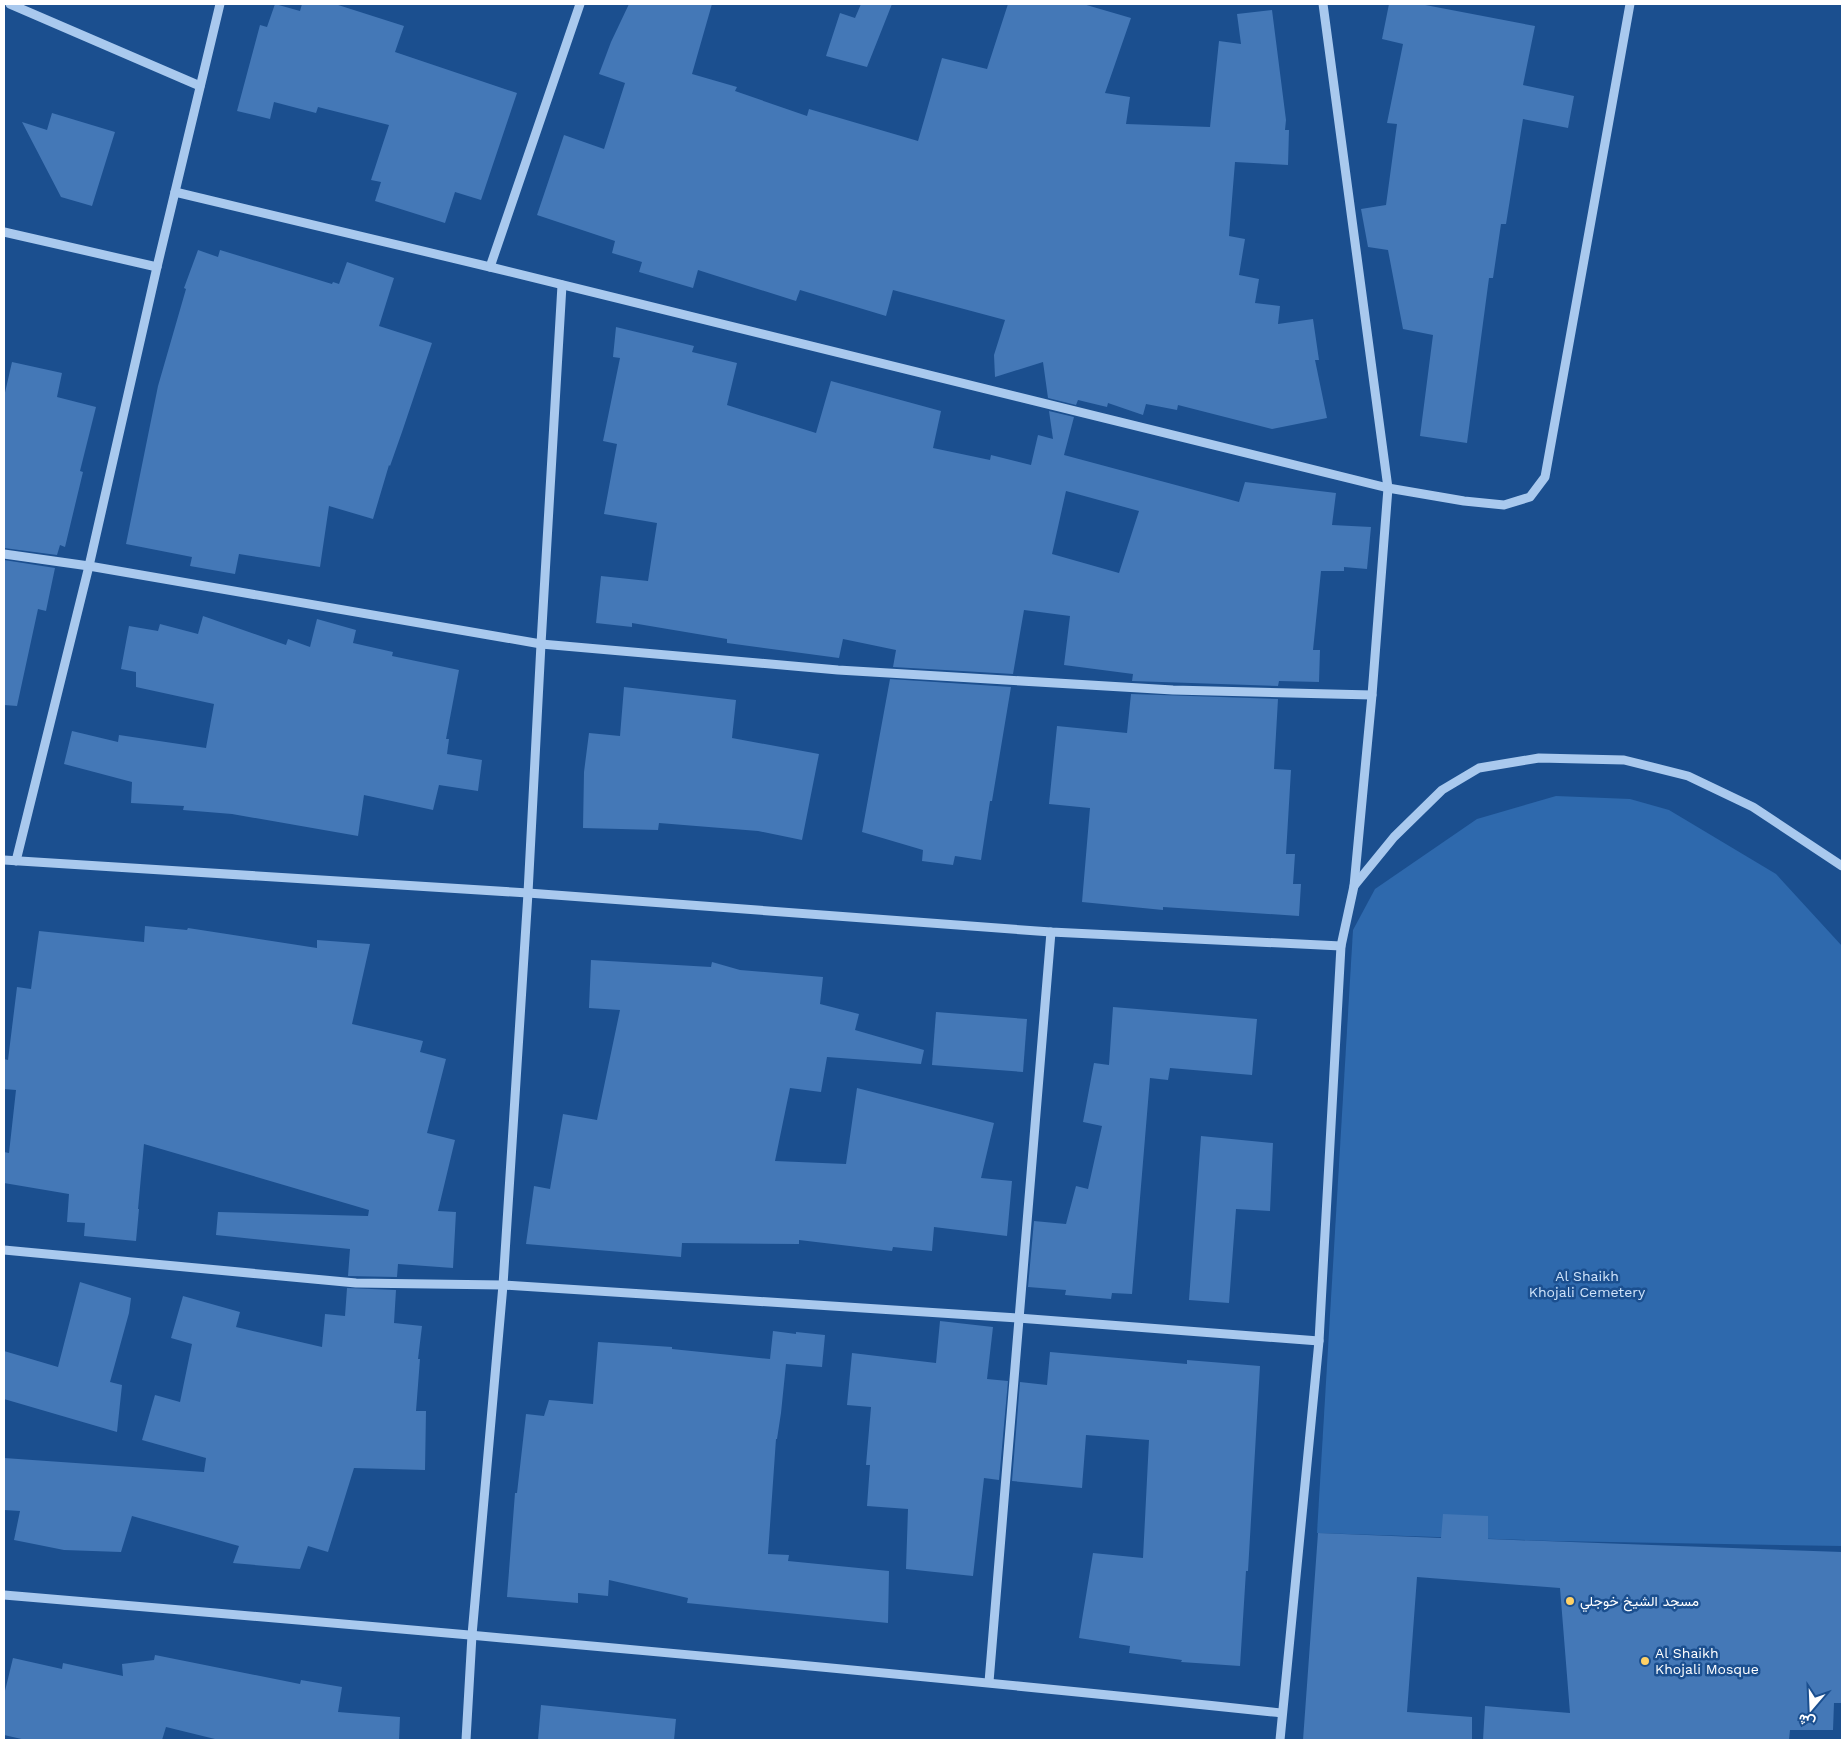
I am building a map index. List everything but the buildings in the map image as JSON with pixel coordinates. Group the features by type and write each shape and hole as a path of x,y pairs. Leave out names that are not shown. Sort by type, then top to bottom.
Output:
{"street":[{"path":"10,4 200,86"},
{"path":"16,861 89,566 157,267 220,4"},
{"path":"490,267 580,4"},
{"path":"1280,1740 1319,1340 1341,946 1354,886 1372,695 1388,488 1323,4"},
{"path":"175,192 490,267 1388,488 1464,501 1504,505 1530,497 1544,477 1630,4"},
{"path":"4,232 157,267"},
{"path":"466,1740 472,1635 503,1285 528,893 540,644 562,285"},
{"path":"4,554 89,566 540,644 838,670 1173,690 1372,695"},
{"path":"1354,886 1394,837 1442,790 1479,768 1539,758 1624,760 1688,776 1753,808 1842,866"},
{"path":"4,860 528,893 1051,932 1341,946"},
{"path":"989,1682 1051,932"},
{"path":"4,1250 356,1283 503,1285 1018,1318 1319,1340"},
{"path":"4,1595 989,1682 1282,1712"}],"green space":[{"name":"Al Shaikh Khojali Cemetery","path":"1556,796 1630,799 1669,810 1776,874 1842,946 1842,1546 1552,1541 1317,1533 1353,930 1375,889 1477,819"}],"place":[{"name":"مسجد الشيخ خوجلي","path":"1570,1601"},
{"name":"Al Shaikh Khojali Mosque","path":"1645,1661"}]}
